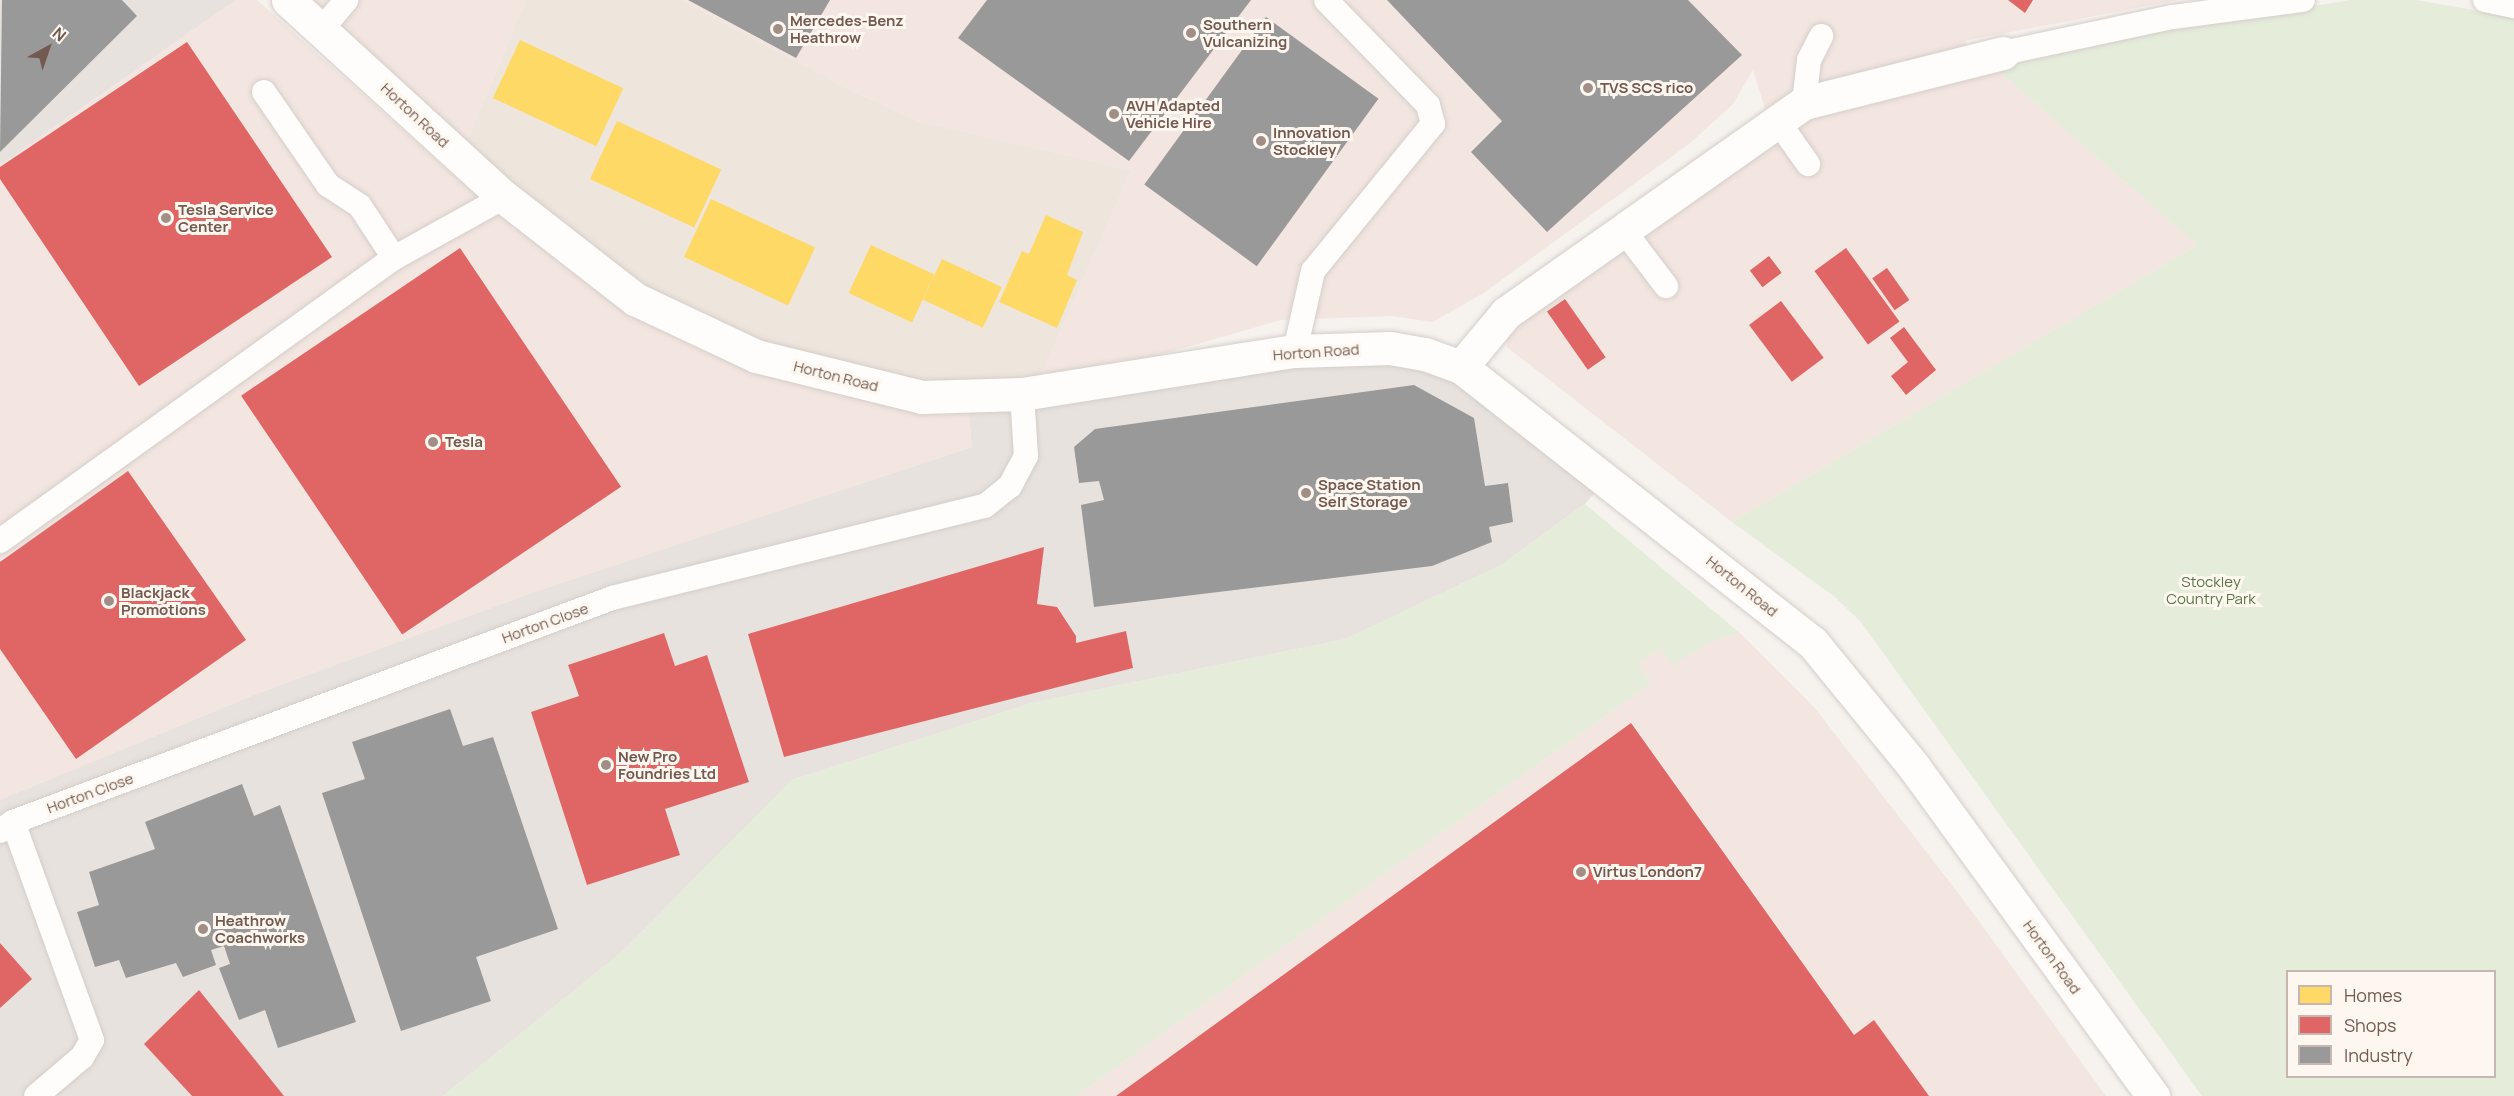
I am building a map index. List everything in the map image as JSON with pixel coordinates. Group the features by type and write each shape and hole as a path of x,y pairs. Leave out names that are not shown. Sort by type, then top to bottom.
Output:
{"street":[{"name":"Horton Road","path":"288,0 504,197 636,299 756,356 922,397 1022,394 1295,351 1390,348 1425,354 1461,367 1813,643 1914,767 2153,1096"},
{"path":"1461,367 1506,313 1622,228 1804,103 2003,53"}],"lane":[{"path":"322,29 346,0"},
{"path":"1295,351 1313,271 1433,124 1428,105 1326,0"},
{"path":"2003,53 2173,17 2303,0"},
{"path":"2485,0 2514,6"},
{"path":"1804,103 1809,60 1821,36"},
{"path":"264,92 328,185 360,206 394,258"},
{"path":"1777,120 1808,164"},
{"path":"0,541 394,258 504,197"},
{"path":"1622,228 1666,286"},
{"name":"Horton Close","path":"6,826 612,598 985,506 1010,486 1026,456 1022,394"},
{"path":"6,826 92,1040 82,1057 36,1096"}],"shaded area":[{"path":"0,0 235,0 0,165"},
{"path":"234,0 257,0 478,197 621,305 968,404 972,447 543,589 259,693 0,800 0,157"},
{"path":"290,0 526,0 461,155"},
{"path":"526,0 681,0 846,88 920,122 1131,170 1036,387 919,391 757,350 629,287 461,155"},
{"path":"681,0 2178,0 1964,41 2197,245 1732,522 1507,347 1506,329 1776,144 1753,70 1733,104 1689,144 1485,292 1433,322 1392,316 1281,320 1073,380 1036,387 1131,170 920,122 846,88"},
{"path":"1394,359 1450,369 1602,484 1585,504 1501,565 1346,639 1032,703 792,780 622,952 443,1096 0,1096 0,800 259,693 543,589 972,447 968,404 1296,363"},
{"path":"1740,633 1814,707 1962,898 2106,1096 1076,1096 1651,683 1638,664 1661,648 1673,664 1706,644"}],"green space":[{"name":"Stockley Country Park","path":"2351,0 2416,0 2514,17 2514,1096 2202,1096 1861,622 1835,597 1732,522 2197,245 1995,68 2177,28"},
{"path":"1585,504 1740,633 1706,644 1673,665 1661,648 1638,664 1651,683 1076,1096 443,1096 622,952 792,780 1032,703 1346,639 1501,565"}],"building: Homes":[{"path":"520,40 623,88 596,146 493,98"},
{"path":"617,121 721,170 694,228 590,179"},
{"path":"711,199 815,248 788,306 684,257"},
{"path":"1046,215 1083,232 1067,275 1077,280 1057,328 999,302 1022,251 1029,254"},
{"path":"871,245 934,275 912,323 849,293"},
{"path":"942,259 1002,287 983,328 923,300"}],"building: Shops":[{"path":"2008,0 2033,0 2025,13"},
{"name":"Tesla Service Center","path":"187,42 332,257 139,386 0,179 0,167"},
{"name":"Tesla","path":"460,248 621,487 402,634 241,396"},
{"path":"1846,248 1899,322 1868,345 1814,271"},
{"path":"1769,256 1782,273 1762,287 1750,270"},
{"path":"1887,268 1909,300 1895,310 1872,278"},
{"path":"1565,299 1606,357 1588,370 1547,312"},
{"path":"1781,301 1824,358 1792,382 1749,325"},
{"path":"1904,327 1936,370 1906,395 1891,376 1908,362 1890,338"},
{"name":"Blackjack Promotions","path":"128,471 246,640 76,759 0,649 0,562"},
{"path":"1044,547 1037,604 1057,607 1076,636 1076,643 1126,631 1133,668 784,757 748,634"},
{"path":"664,633 675,666 707,655 749,782 665,809 680,855 587,885 531,712 579,696 568,665"},
{"name":"Virtus London7","path":"1631,723 1854,1035 1874,1020 1929,1096 1116,1096"},
{"path":"0,943 32,979 0,1008"},
{"path":"199,990 284,1096 192,1096 144,1044"}],"building: Industry":[{"path":"2,0 122,0 137,16 0,152"},
{"name":"Mercedes-Benz Heathrow","path":"688,0 830,0 796,58"},
{"name":"AVH Adapted Vehicle Hire","path":"987,0 1251,0 1129,161 958,38"},
{"name":"TVS SCS rico","path":"1387,0 1688,0 1742,55 1547,232 1471,152 1502,121"},
{"name":"Innovation Stockley","path":"1266,17 1378,99 1257,266 1144,184"},
{"name":"Space Station Self Storage","path":"1414,385 1474,418 1485,486 1508,483 1513,522 1489,527 1492,542 1432,566 1094,607 1081,505 1104,500 1099,481 1079,483 1074,447 1095,429"},
{"path":"450,709 463,746 493,737 558,929 476,957 491,1001 401,1031 322,793 365,779 352,742"},
{"name":"Heathrow Coachworks","path":"242,784 254,816 280,805 356,1022 278,1048 265,1010 239,1020 219,968 230,964 224,946 211,950 216,965 183,977 176,963 126,978 119,960 95,967 77,912 99,905 89,872 155,849 145,822"}],"place":[{"name":"Mercedes-Benz Heathrow","path":"778,29"},
{"name":"Southern Vulcanizing","path":"1191,33"},
{"name":"TVS SCS rico","path":"1588,88"},
{"name":"AVH Adapted Vehicle Hire","path":"1114,114"},
{"name":"Innovation Stockley","path":"1261,141"},
{"name":"Tesla Service Center","path":"166,218"},
{"name":"Tesla","path":"433,442"},
{"name":"Space Station Self Storage","path":"1306,493"},
{"name":"Blackjack Promotions","path":"109,601"},
{"name":"New Pro Foundries Ltd","path":"606,765"},
{"name":"Virtus London7","path":"1581,872"},
{"name":"Heathrow Coachworks","path":"203,929"}]}
